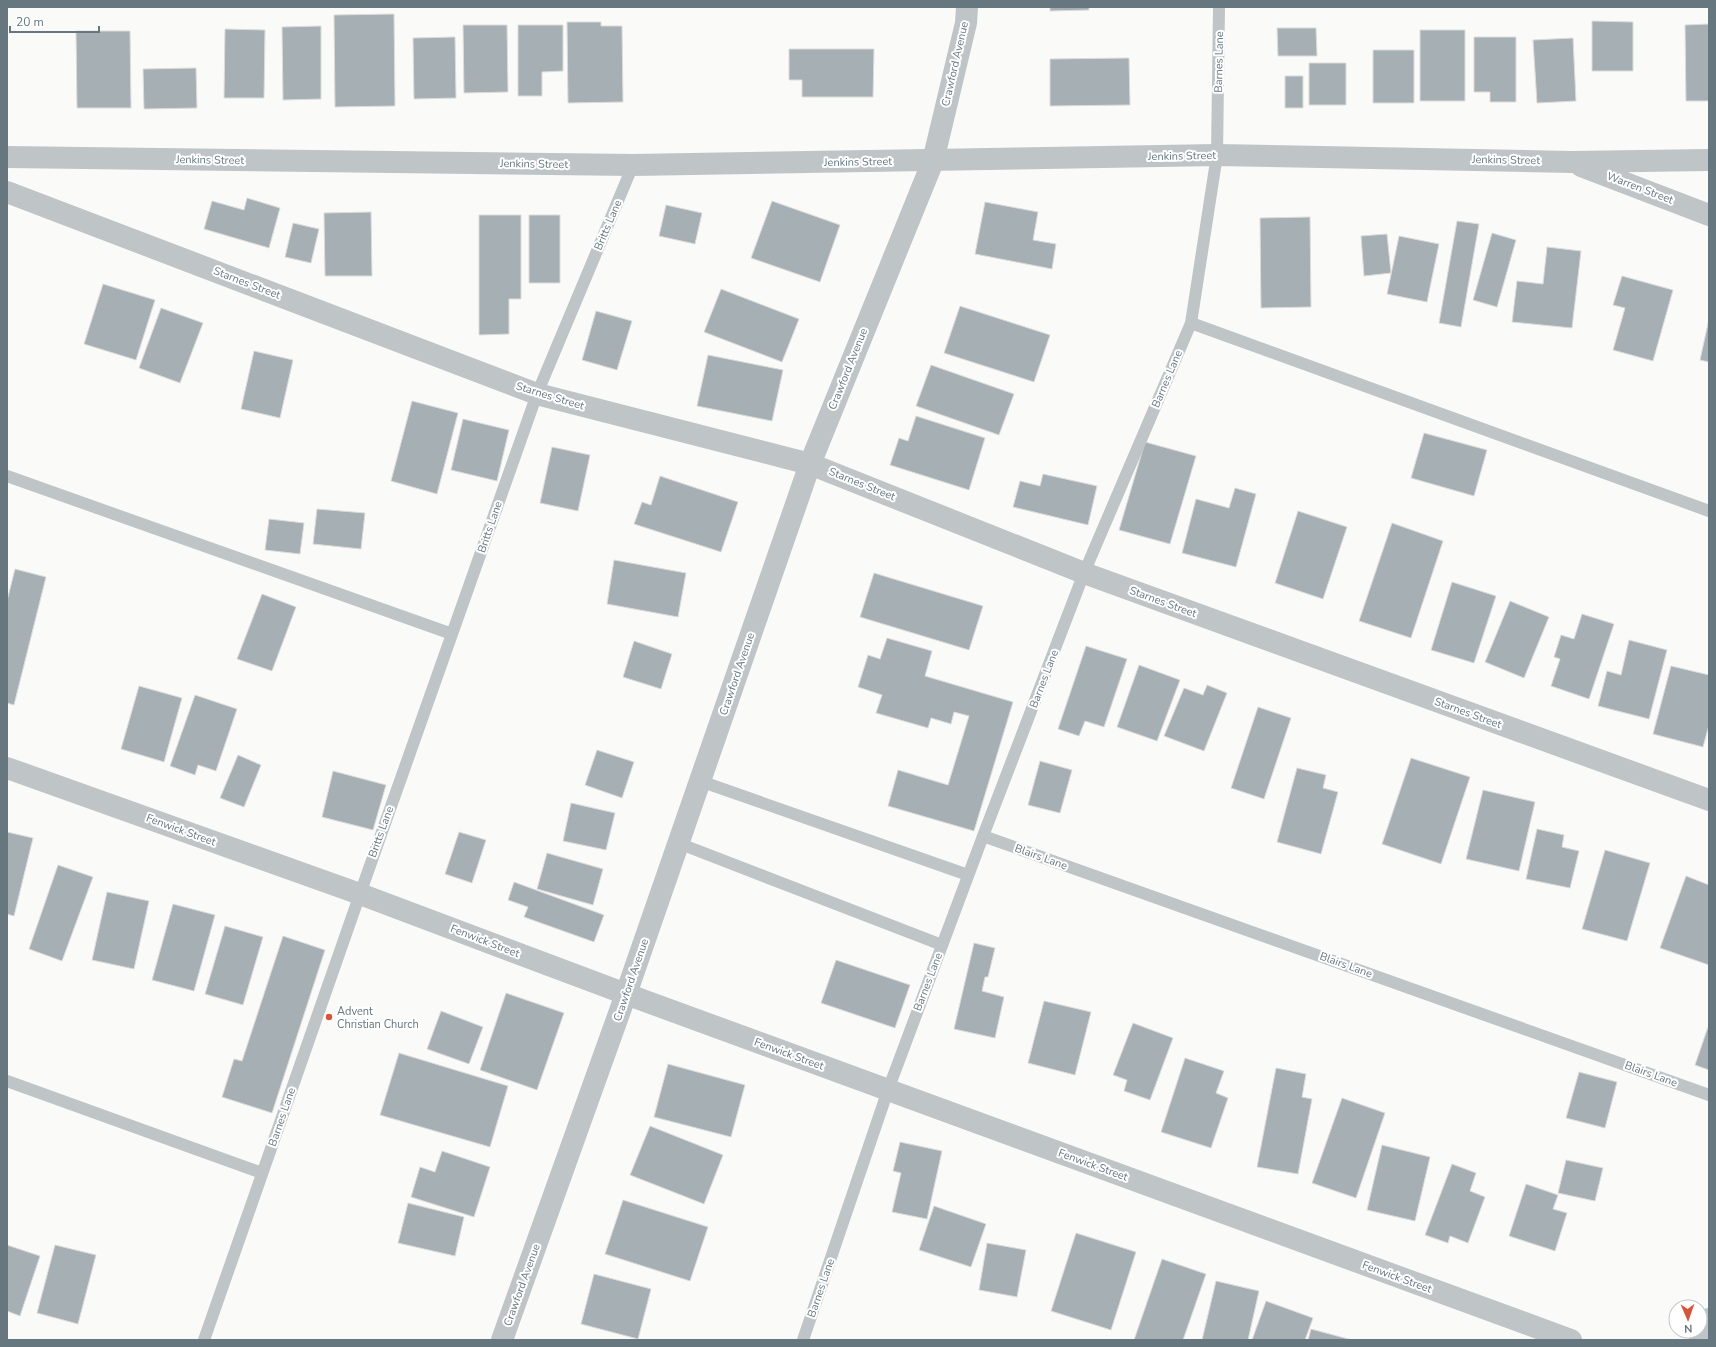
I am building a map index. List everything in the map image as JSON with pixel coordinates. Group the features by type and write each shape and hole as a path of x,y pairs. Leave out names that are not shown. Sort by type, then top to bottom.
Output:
{"street":[{"name":"Crawford Avenue","path":"502,1340 626,994 810,464 933,161 966,23 967,7"},
{"name":"Jenkins Street","path":"7,157 633,165 1217,155 1571,162 1709,160"},
{"name":"Warren Street","path":"1571,162 1709,215"},
{"name":"Starnes Street","path":"7,192 537,394 810,464 1084,573 1709,800"},
{"name":"Fenwick Street","path":"7,768 360,894 626,994 1571,1340"},
{"path":"1700,1340 1709,1319"}],"lane":[{"name":"Barnes Lane","path":"803,1340 888,1090 968,875 1084,573 1191,323 1217,155 1219,7"},
{"name":"Britts Lane","path":"360,894 537,394 633,165"},
{"path":"1191,323 1709,511"},
{"path":"7,476 452,634"},
{"path":"700,781 968,875"},
{"name":"Blairs Lane","path":"983,836 1709,1095"},
{"path":"678,843 942,945"},
{"name":"Barnes Lane","path":"204,1340 360,894"},
{"path":"7,1081 262,1173"}],"building":[{"path":"1050,7 1089,7 1089,10 1050,11"},
{"path":"394,14 395,106 335,107 334,15"},
{"path":"1592,21 1633,22 1633,71 1592,71"},
{"path":"567,22 601,22 601,26 622,26 623,102 568,103"},
{"path":"1709,24 1709,101 1686,101 1685,25"},
{"path":"463,25 507,25 508,92 464,93"},
{"path":"518,25 563,25 563,71 542,72 542,96 518,96"},
{"path":"321,26 321,99 283,100 282,27"},
{"path":"1277,28 1316,28 1317,56 1278,56"},
{"path":"225,29 265,30 264,98 224,98"},
{"path":"1420,30 1465,30 1465,101 1420,101"},
{"path":"76,31 130,31 131,108 77,108"},
{"path":"455,37 456,98 414,99 413,38"},
{"path":"1474,37 1516,37 1516,102 1490,102 1490,92 1474,92"},
{"path":"1573,38 1576,101 1537,103 1533,40"},
{"path":"789,49 874,49 873,97 802,97 802,80 789,80"},
{"path":"1373,50 1414,50 1414,103 1373,103"},
{"path":"1129,58 1130,105 1050,106 1050,59"},
{"path":"1309,63 1346,63 1346,105 1309,105"},
{"path":"196,68 197,108 144,109 143,69"},
{"path":"1285,76 1303,76 1303,108 1285,108"},
{"path":"247,198 280,208 269,248 204,229 212,201 244,210"},
{"path":"772,201 840,225 820,282 751,258"},
{"path":"985,202 1038,212 1033,240 1056,244 1052,269 975,254"},
{"path":"666,205 702,213 695,244 659,236"},
{"path":"371,212 372,276 325,276 324,213"},
{"path":"479,215 521,215 521,299 509,299 509,334 479,335"},
{"path":"529,215 560,215 560,283 529,283"},
{"path":"1310,217 1311,307 1261,308 1260,218"},
{"path":"1457,221 1479,224 1461,327 1439,323"},
{"path":"293,223 319,229 311,263 285,257"},
{"path":"1492,233 1516,240 1497,307 1473,300"},
{"path":"1387,234 1391,273 1364,276 1361,236"},
{"path":"1399,236 1439,244 1427,302 1387,294"},
{"path":"1547,247 1581,251 1572,328 1512,322 1517,281 1543,284"},
{"path":"1622,276 1673,290 1653,361 1613,350 1625,308 1613,305"},
{"path":"103,284 155,300 136,360 84,344"},
{"path":"721,289 799,319 782,362 704,332"},
{"path":"960,306 1050,335 1034,382 944,353"},
{"path":"161,308 203,323 180,383 139,368"},
{"path":"596,311 632,321 617,370 582,360"},
{"path":"1709,319 1709,362 1700,360"},
{"path":"254,351 293,360 280,418 241,409"},
{"path":"708,355 783,370 772,421 697,406"},
{"path":"931,365 1014,394 999,435 916,406"},
{"path":"412,401 458,413 437,494 391,481"},
{"path":"916,416 985,438 969,490 890,465 899,438 908,441"},
{"path":"463,419 509,430 497,481 451,470"},
{"path":"1424,433 1487,450 1474,496 1411,478"},
{"path":"1145,442 1196,456 1170,544 1119,530"},
{"path":"552,447 590,455 578,511 540,503"},
{"path":"1043,474 1097,486 1088,525 1013,507 1020,481 1040,486"},
{"path":"660,476 738,502 721,552 634,524 642,502 651,505"},
{"path":"1235,488 1256,494 1236,567 1182,553 1196,499 1229,508"},
{"path":"317,509 365,513 361,549 313,544"},
{"path":"1298,511 1347,527 1323,599 1275,583"},
{"path":"269,519 304,523 300,554 265,550"},
{"path":"1392,523 1443,541 1411,638 1359,621"},
{"path":"614,560 686,573 678,617 607,604"},
{"path":"15,569 46,577 14,705 7,703 7,601"},
{"path":"874,573 983,606 969,650 860,617"},
{"path":"1452,582 1496,596 1474,663 1431,650"},
{"path":"262,594 296,607 272,671 237,659"},
{"path":"1510,601 1549,617 1524,678 1485,662"},
{"path":"1582,614 1614,624 1589,699 1551,686 1560,659 1554,657 1561,635 1574,639"},
{"path":"887,638 932,651 925,676 1013,702 974,831 888,806 898,770 948,785 969,716 954,712 951,724 931,718 928,728 876,713 882,695 858,687 868,655 880,659"},
{"path":"1629,640 1667,650 1649,719 1598,706 1607,671 1621,675"},
{"path":"634,641 672,654 661,689 623,677"},
{"path":"1086,646 1127,659 1104,727 1085,721 1079,736 1058,729"},
{"path":"1139,665 1180,680 1157,741 1117,727"},
{"path":"1671,666 1709,675 1709,725 1703,747 1653,734"},
{"path":"1207,685 1227,693 1204,751 1164,736 1184,688 1203,695"},
{"path":"139,686 182,698 164,762 121,749"},
{"path":"195,695 237,709 216,771 198,765 195,775 170,766"},
{"path":"1258,707 1291,718 1264,799 1231,788"},
{"path":"597,750 634,762 622,798 585,785"},
{"path":"238,755 261,765 244,807 220,798"},
{"path":"1411,758 1470,777 1441,864 1382,844"},
{"path":"1040,761 1072,770 1060,813 1028,805"},
{"path":"1297,768 1326,775 1323,788 1338,792 1321,854 1277,842"},
{"path":"333,771 386,785 373,830 322,817"},
{"path":"1483,790 1535,802 1519,871 1466,859"},
{"path":"571,803 615,813 606,850 563,841"},
{"path":"1537,829 1564,835 1562,847 1579,851 1570,888 1526,879"},
{"path":"7,832 33,838 14,916 7,914"},
{"path":"459,832 486,840 472,883 445,874"},
{"path":"1605,850 1650,863 1627,941 1582,929"},
{"path":"547,853 603,869 593,905 537,889"},
{"path":"58,865 93,877 62,961 29,949"},
{"path":"1686,876 1709,885 1709,965 1660,948"},
{"path":"514,882 604,915 594,942 524,917 528,907 508,900"},
{"path":"107,892 149,901 134,969 92,960"},
{"path":"173,904 215,915 194,991 152,980"},
{"path":"225,926 263,937 243,1005 205,994"},
{"path":"283,936 325,950 272,1113 222,1097 234,1059 242,1061"},
{"path":"974,943 995,948 988,977 985,977 982,991 1004,997 995,1038 954,1029"},
{"path":"836,960 910,985 895,1028 821,1003"},
{"path":"506,993 564,1013 537,1090 480,1070"},
{"path":"1044,1001 1091,1012 1075,1075 1028,1063"},
{"path":"441,1011 483,1027 469,1064 427,1049"},
{"path":"1133,1023 1173,1038 1150,1100 1124,1091 1127,1080 1113,1075"},
{"path":"1709,1027 1709,1070 1695,1065"},
{"path":"399,1053 508,1086 490,1147 380,1115"},
{"path":"1185,1058 1224,1071 1216,1093 1228,1098 1211,1148 1161,1132"},
{"path":"668,1064 745,1085 731,1137 654,1117"},
{"path":"1276,1068 1306,1074 1302,1097 1312,1099 1298,1174 1257,1167"},
{"path":"1579,1072 1617,1082 1605,1128 1566,1118"},
{"path":"1342,1098 1385,1113 1356,1198 1312,1183"},
{"path":"650,1126 723,1155 704,1204 630,1175"},
{"path":"900,1142 942,1151 927,1219 892,1212 901,1173 893,1171"},
{"path":"1382,1145 1430,1157 1415,1221 1367,1210"},
{"path":"442,1151 490,1167 474,1217 411,1197 420,1167 435,1172"},
{"path":"1566,1160 1603,1168 1595,1201 1558,1193"},
{"path":"1452,1164 1476,1173 1470,1191 1485,1197 1468,1243 1450,1236 1448,1243 1425,1235"},
{"path":"1526,1184 1558,1195 1553,1209 1567,1213 1555,1251 1509,1236"},
{"path":"623,1200 708,1227 690,1281 605,1254"},
{"path":"408,1203 464,1217 455,1256 398,1243"},
{"path":"934,1206 986,1224 971,1267 919,1250"},
{"path":"1076,1233 1136,1252 1111,1330 1051,1311"},
{"path":"987,1243 1026,1250 1017,1297 979,1290"},
{"path":"7,1245 40,1256 20,1316 7,1311"},
{"path":"55,1245 96,1255 78,1324 37,1313"},
{"path":"1162,1259 1206,1274 1183,1340 1134,1340"},
{"path":"594,1274 651,1289 638,1339 581,1324"},
{"path":"1216,1281 1259,1291 1248,1340 1202,1340"},
{"path":"1266,1301 1313,1318 1305,1340 1252,1340"},
{"path":"1311,1329 1352,1340 1308,1340"}],"place":[{"name":"Advent Christian Church","path":"329,1017"}]}
